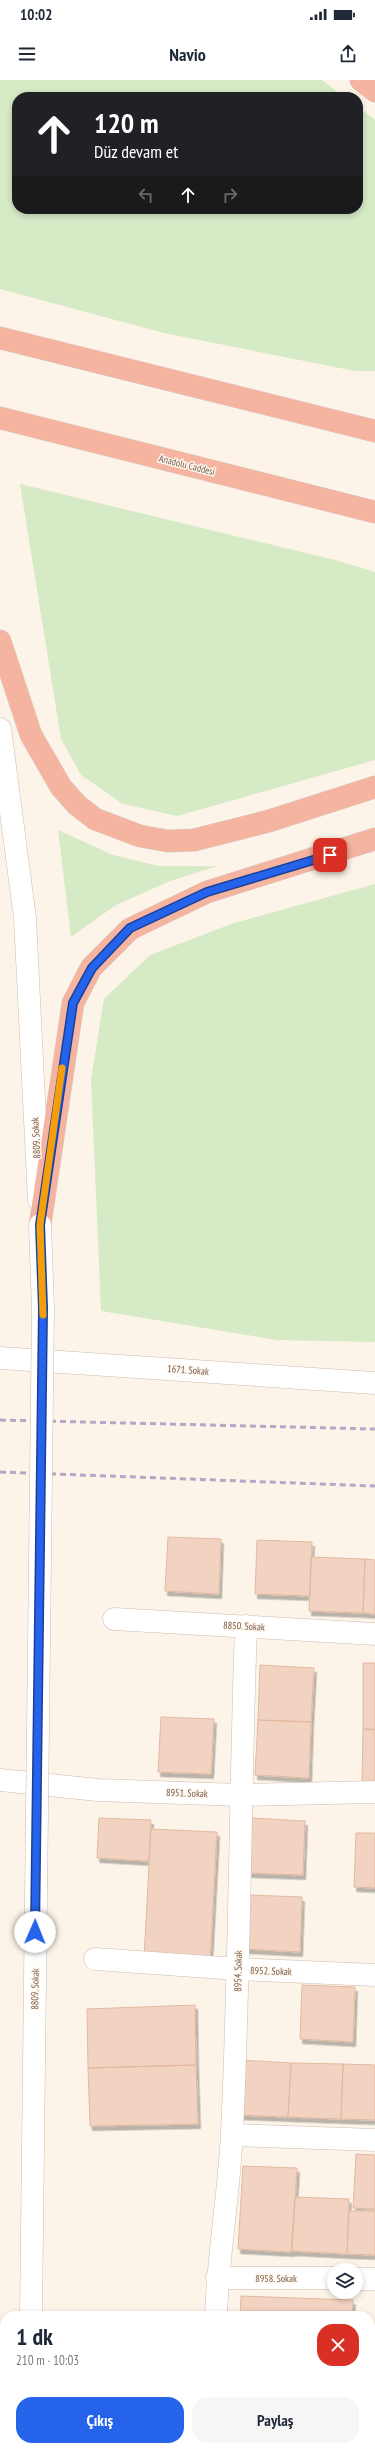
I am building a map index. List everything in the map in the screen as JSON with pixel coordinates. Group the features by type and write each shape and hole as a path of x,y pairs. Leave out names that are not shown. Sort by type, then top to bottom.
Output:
{"highway":[{"path":"361,80 375,90"},
{"path":"0,338 372,428"},
{"name":"Anadolu Caddesi","path":"0,418 375,512"},
{"path":"0,640 31,735 61,787 77,805 95,819 140,836 168,841 194,840 269,821 375,787"},
{"path":"40,1225 73,1003 92,968 130,928 207,892 375,839"}],"street":[{"name":"8809. Sokak","path":"0,729 25,918 43,1308 31,2311"},
{"name":"1671. Sokak","path":"0,1358 375,1383"},
{"name":"8850. Sokak","path":"114,1619 375,1634"},
{"name":"8954. Sokak","path":"216,2311 217,2278 232,2135 238,1969 240,1795 246,1626"},
{"name":"8951. Sokak","path":"0,1780 98,1790 240,1795 375,1792"},
{"name":"8952. Sokak","path":"95,1959 238,1969 375,1975"},
{"path":"232,2135 375,2140"},
{"name":"8958. Sokak","path":"217,2278 327,2278"},
{"path":"363,2279 375,2279"}],"green space":[{"path":"0,80 322,80 338,92 12,92 12,214 363,214 363,111 375,120 375,371 355,371 164,333 0,289"},
{"path":"20,484 339,561 375,572 375,760 177,816 123,804 81,775 61,739"},
{"path":"58,830 113,855 159,866 218,866 170,881 116,905 71,937"},
{"path":"375,884 375,1342 277,1340 101,1311 91,1079 104,999 150,955 234,923"}],"building":[{"path":"168,1537 221,1539 219,1594 165,1591"},
{"path":"257,1540 312,1542 310,1596 255,1594"},
{"path":"311,1557 365,1559 363,1613 309,1611"},
{"path":"365,1559 375,1560 375,1614 363,1613"},
{"path":"363,1663 375,1663 375,1729 363,1729"},
{"path":"260,1665 314,1668 311,1722 258,1720"},
{"path":"161,1717 214,1719 211,1774 158,1772"},
{"path":"258,1720 311,1722 309,1778 255,1775"},
{"path":"363,1729 375,1730 375,1784 362,1784"},
{"path":"99,1818 151,1820 149,1861 97,1858"},
{"path":"252,1818 305,1821 303,1875 249,1873"},
{"path":"151,1829 217,1832 210,1961 144,1958"},
{"path":"356,1833 375,1833 375,1888 354,1887"},
{"path":"249,1895 302,1897 300,1952 246,1949"},
{"path":"302,1985 355,1987 353,2042 300,2039"},
{"path":"195,2005 196,2065 88,2068 87,2009"},
{"path":"239,2060 291,2063 288,2117 236,2115"},
{"path":"291,2063 343,2064 341,2119 288,2117"},
{"path":"343,2064 375,2065 375,2120 341,2119"},
{"path":"196,2065 198,2124 90,2126 88,2068"},
{"path":"356,2154 375,2155 375,2209 353,2208"},
{"path":"243,2166 297,2168 292,2252 238,2249"},
{"path":"295,2197 349,2199 347,2254 291,2251"},
{"path":"349,2211 375,2211 375,2255 347,2254"},
{"path":"241,2296 353,2300 352,2311 240,2311"}],"railway":[{"path":"0,1420 375,1429"},
{"path":"0,1472 375,1486"}],"slow traffic":[{"path":"43,1315 40,1225 62,1068"}],"route":[{"path":"35,1932 43,1308 40,1225 73,1003 92,968 130,928 207,892 330,855"}]}
